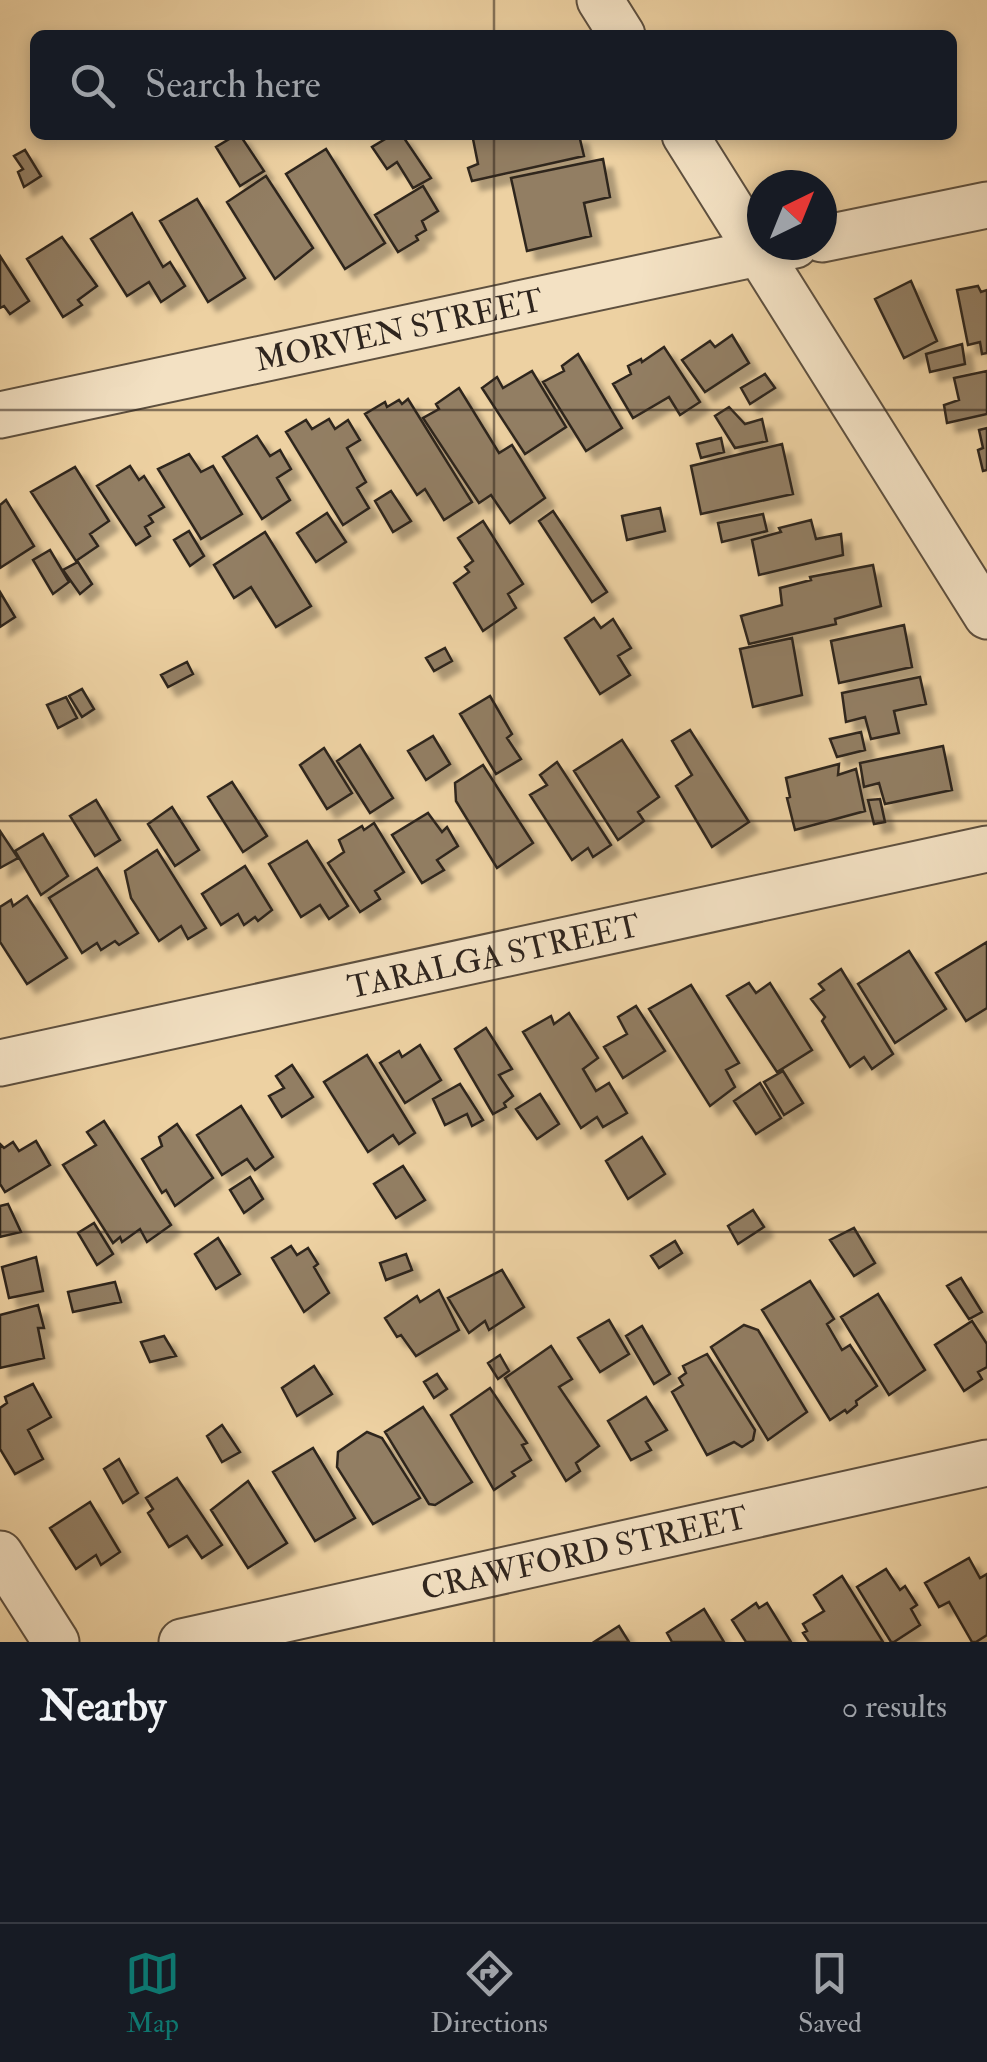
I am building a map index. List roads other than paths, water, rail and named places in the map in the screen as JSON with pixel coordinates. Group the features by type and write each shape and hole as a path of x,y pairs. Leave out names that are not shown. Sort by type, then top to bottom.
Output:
{"street":[{"path":"600,0 619,30"},
{"path":"688,140 747,212"},
{"path":"837,237 987,205"},
{"name":"MORVEN STREET","path":"0,415 747,255"},
{"path":"783,260 987,616"},
{"name":"TARALGA STREET","path":"0,1063 987,849"},
{"name":"CRAWFORD STREET","path":"182,1642 987,1464"},
{"path":"0,1554 56,1642"}]}
